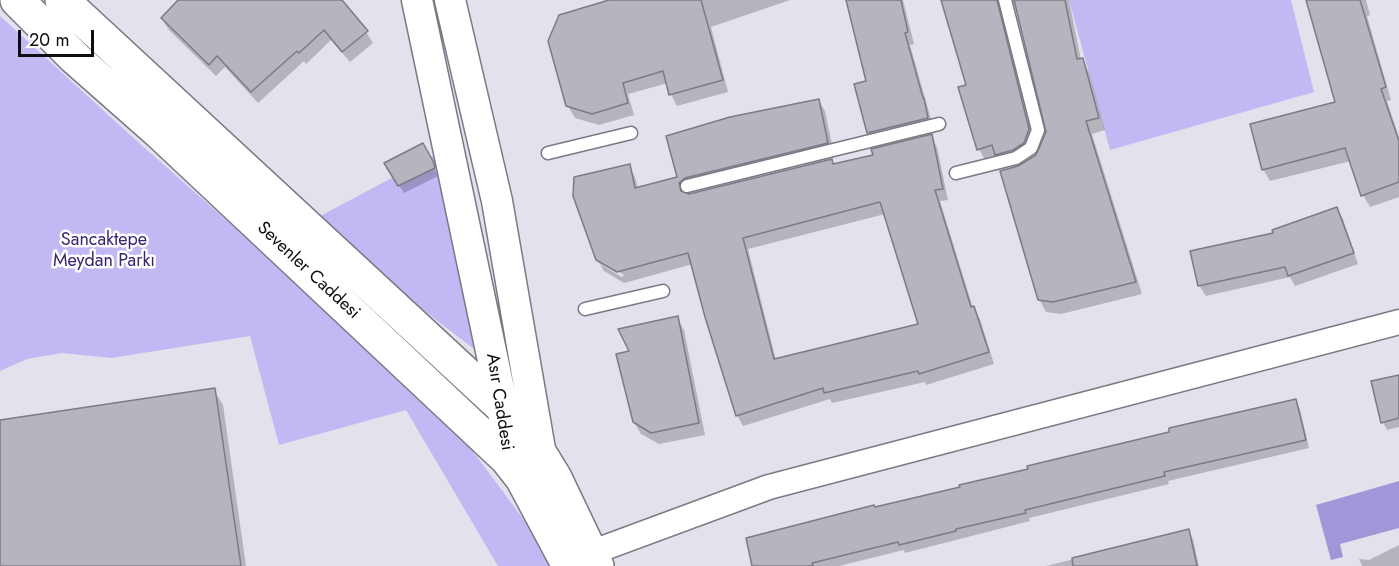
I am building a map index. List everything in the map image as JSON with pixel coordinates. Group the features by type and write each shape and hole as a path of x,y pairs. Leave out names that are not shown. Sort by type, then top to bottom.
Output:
{"main road":[{"name":"Sevenler Caddesi","path":"17,0 75,58 159,133 507,459 581,562"},
{"name":"Sevenler Caddesi","path":"62,0 503,408 541,455 555,478 581,562"}],"street":[{"name":"Asır Caddesi","path":"417,0 503,408 507,459 541,455 497,201 450,0"},
{"path":"581,562 769,487 1399,322"}],"lane":[{"path":"956,173 1016,158 1031,148 1038,130 1005,0"},
{"path":"687,186 939,124"},
{"path":"548,153 631,133"},
{"path":"585,309 663,291"}],"green space":[{"path":"1069,0 1291,0 1314,92 1110,150"},
{"name":"Sancaktepe Meydan Parkı","path":"0,16 129,134 445,414 533,532 554,566 498,566 406,410 279,445 250,336 111,358 62,353 27,359 0,371"},
{"path":"435,155 478,352 309,222"}],"shaded area":[{"path":"1399,481 1399,528 1340,544 1343,557 1331,560 1316,505"}],"building":[{"path":"178,0 342,0 368,31 342,52 324,30 251,92 217,56 209,65 161,18"},
{"path":"609,0 701,0 723,80 669,95 663,71 623,83 628,103 592,114 566,106 548,41 559,15"},
{"path":"846,0 901,0 908,32 905,33 928,118 867,133 854,84 866,81"},
{"path":"941,0 997,0 1029,129 1024,143 1013,150 995,155 992,145 977,150 958,87 966,85"},
{"path":"1014,0 1065,0 1077,59 1083,58 1099,118 1086,121 1136,282 1053,302 1038,300 1000,171 1018,166 1036,155 1046,132"},
{"path":"1306,0 1360,0 1386,87 1381,89 1399,141 1399,182 1361,196 1345,148 1262,170 1250,124 1335,102"},
{"path":"819,99 828,143 685,178 679,183 681,191 689,194 832,159 833,164 873,155 871,149 932,134 943,189 935,190 971,307 974,306 989,352 919,374 918,371 824,393 823,388 736,416 688,253 617,272 596,260 573,196 574,177 630,164 635,188 677,177 666,136 730,117","holes":["880,202 918,324 774,359 743,238"]},
{"path":"423,143 435,168 398,186 384,163"},
{"path":"1337,207 1354,253 1288,276 1285,267 1198,286 1190,251 1273,233 1272,230"},
{"path":"678,316 699,423 651,433 633,422 616,354 629,351 618,329"},
{"path":"1399,375 1399,418 1381,423 1371,381"},
{"path":"215,388 241,566 0,566 0,420"},
{"path":"1296,399 1306,440 1164,472 1165,476 1025,510 1026,513 956,529 956,531 899,545 898,542 812,563 813,566 752,566 746,538 874,505 875,507 960,487 959,485 1028,469 1027,466 1169,432 1169,428"},
{"path":"1189,529 1197,566 1073,566 1072,558"}]}
